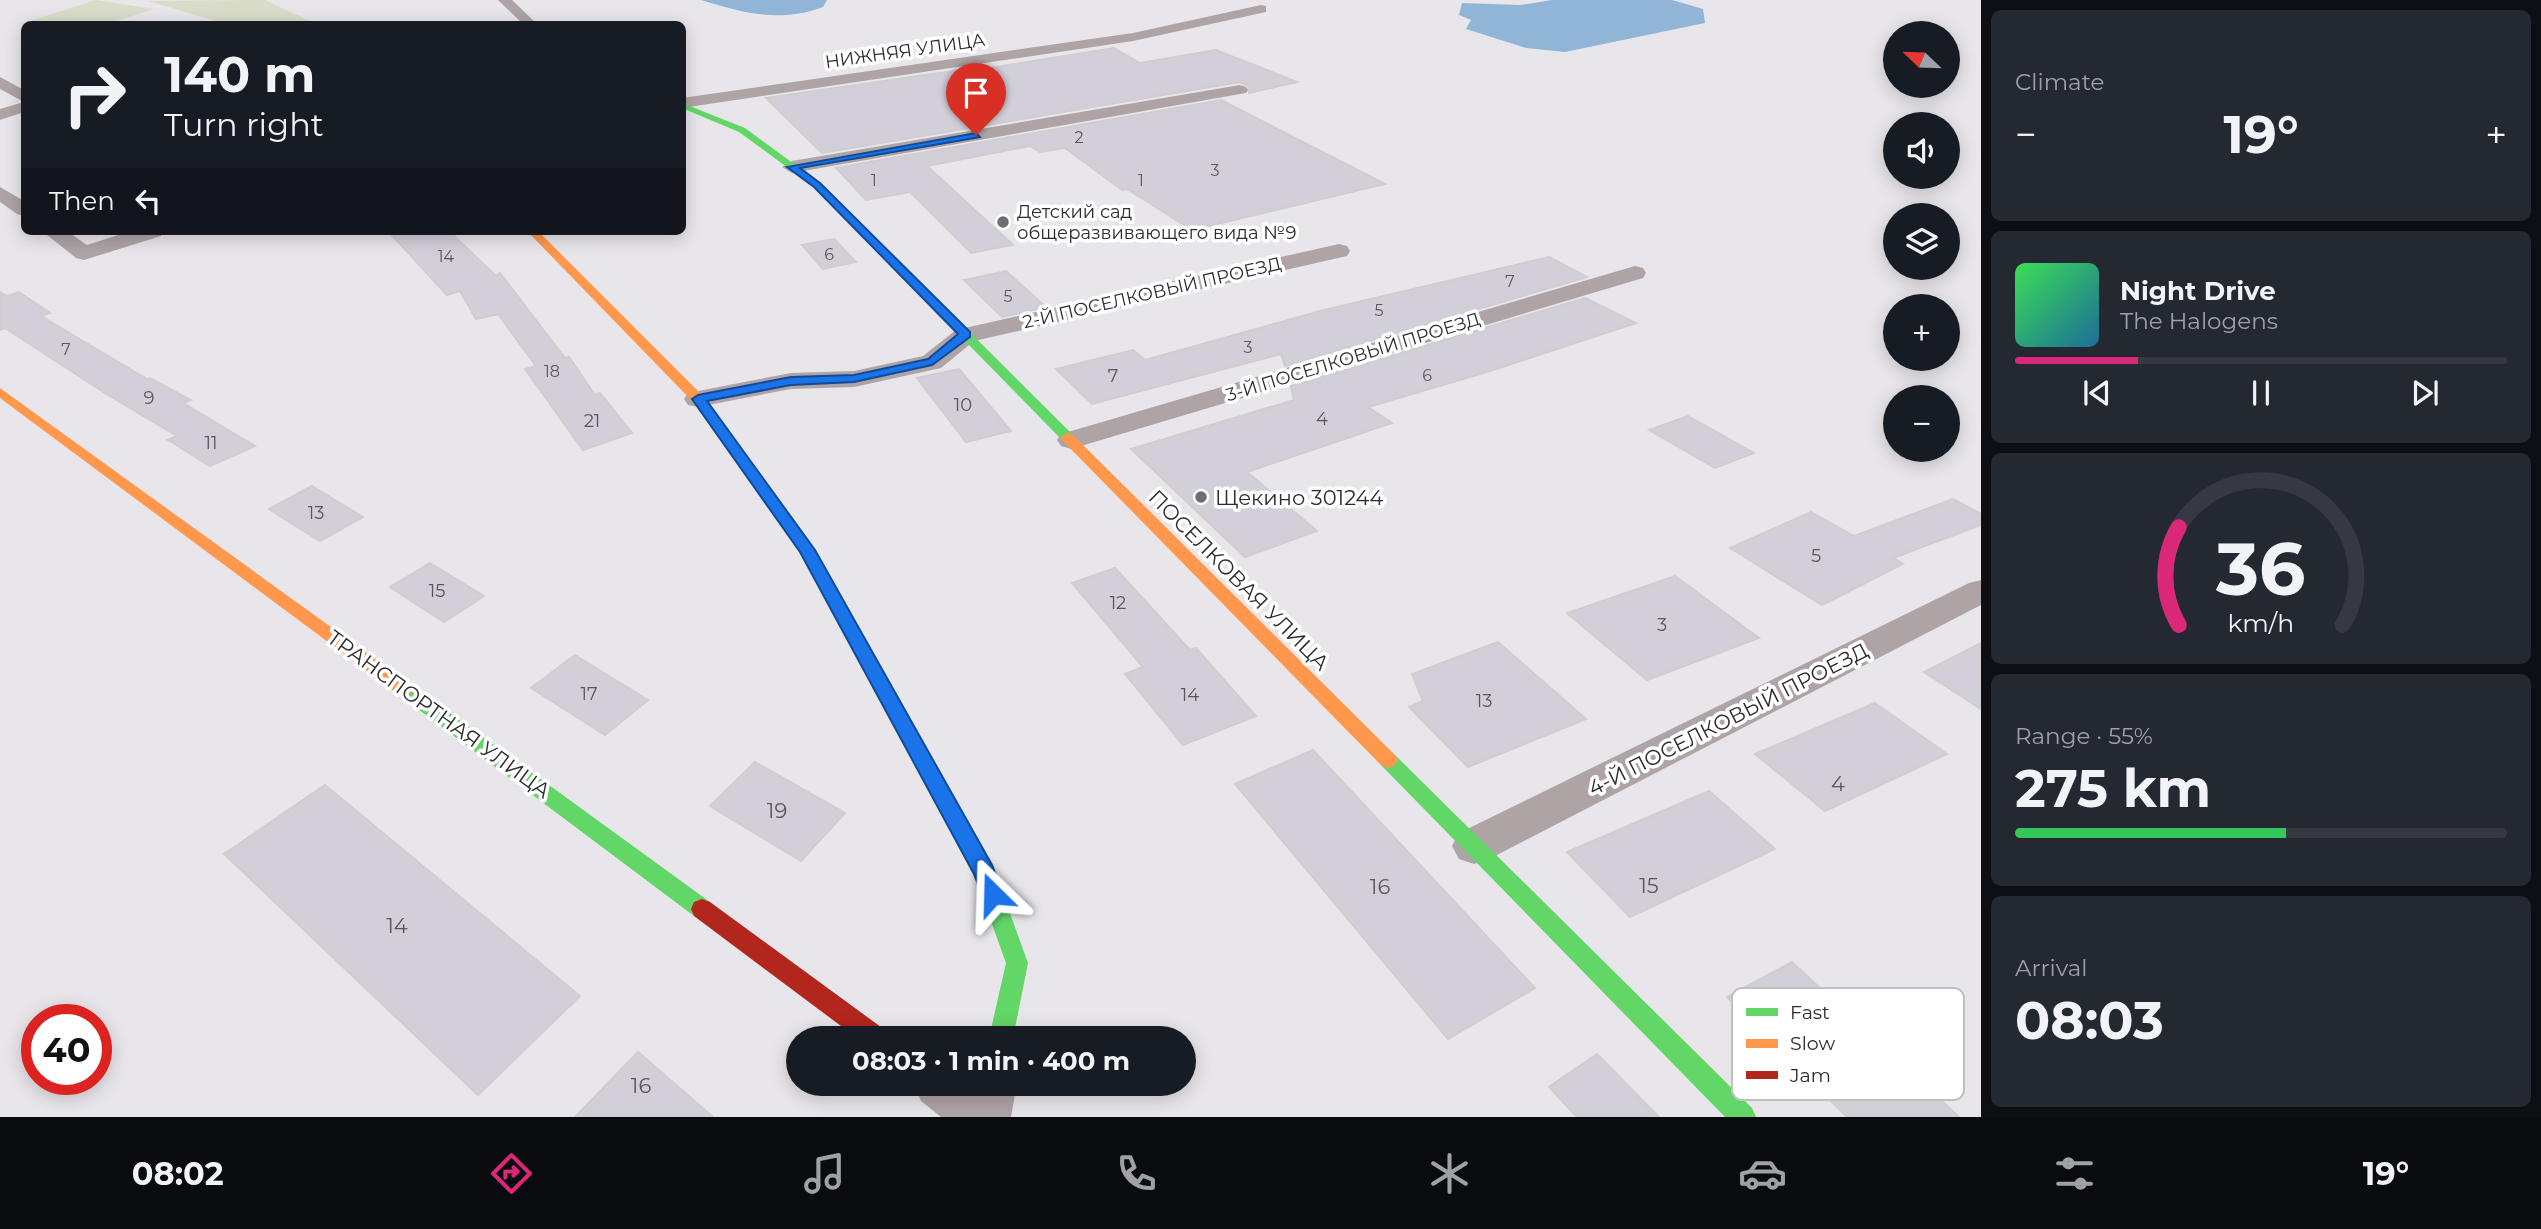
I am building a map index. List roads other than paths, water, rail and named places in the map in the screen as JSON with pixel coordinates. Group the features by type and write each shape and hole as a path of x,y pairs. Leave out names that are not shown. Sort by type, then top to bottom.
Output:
{"street":[{"path":"504,0 527,21"},
{"name":"НИЖНЯЯ УЛИЦА","path":"686,103 1133,37 1261,9"},
{"path":"0,82 21,95"},
{"path":"792,167 1240,90"},
{"name":"ПОСЕЛКОВАЯ УЛИЦА","path":"686,106 742,130 817,185 1743,1117"},
{"path":"0,115 21,108"},
{"path":"0,193 21,208"},
{"path":"59,235 84,253 140,235"},
{"path":"536,235 698,399 807,550 984,872 1017,963 1004,1026"},
{"name":"2-Й ПОСЕЛКОВЫЙ ПРОЕЗД","path":"965,335 1339,251"},
{"name":"3-Й ПОСЕЛКОВЫЙ ПРОЕЗД","path":"1071,440 1635,273"},
{"path":"698,399 791,381 854,379 932,362 965,335"},
{"name":"ТРАНСПОРТНАЯ УЛИЦА","path":"0,392 861,1026"},
{"name":"4-Й ПОСЕЛКОВЫЙ ПРОЕЗД","path":"1474,846 1981,591"},
{"path":"956,1096 984,1117 988,1096"}],"water":[{"path":"701,0 827,0 823,7 807,12 777,15 747,12"},
{"path":"1552,0 1672,0 1703,9 1705,23 1565,52 1526,48 1466,29 1471,20 1459,15 1462,3 1520,5"}],"place":[{"name":"Детский сад общеразвивающего вида №9","path":"1003,222"},
{"name":"Щекино 301244","path":"1201,497"}]}
